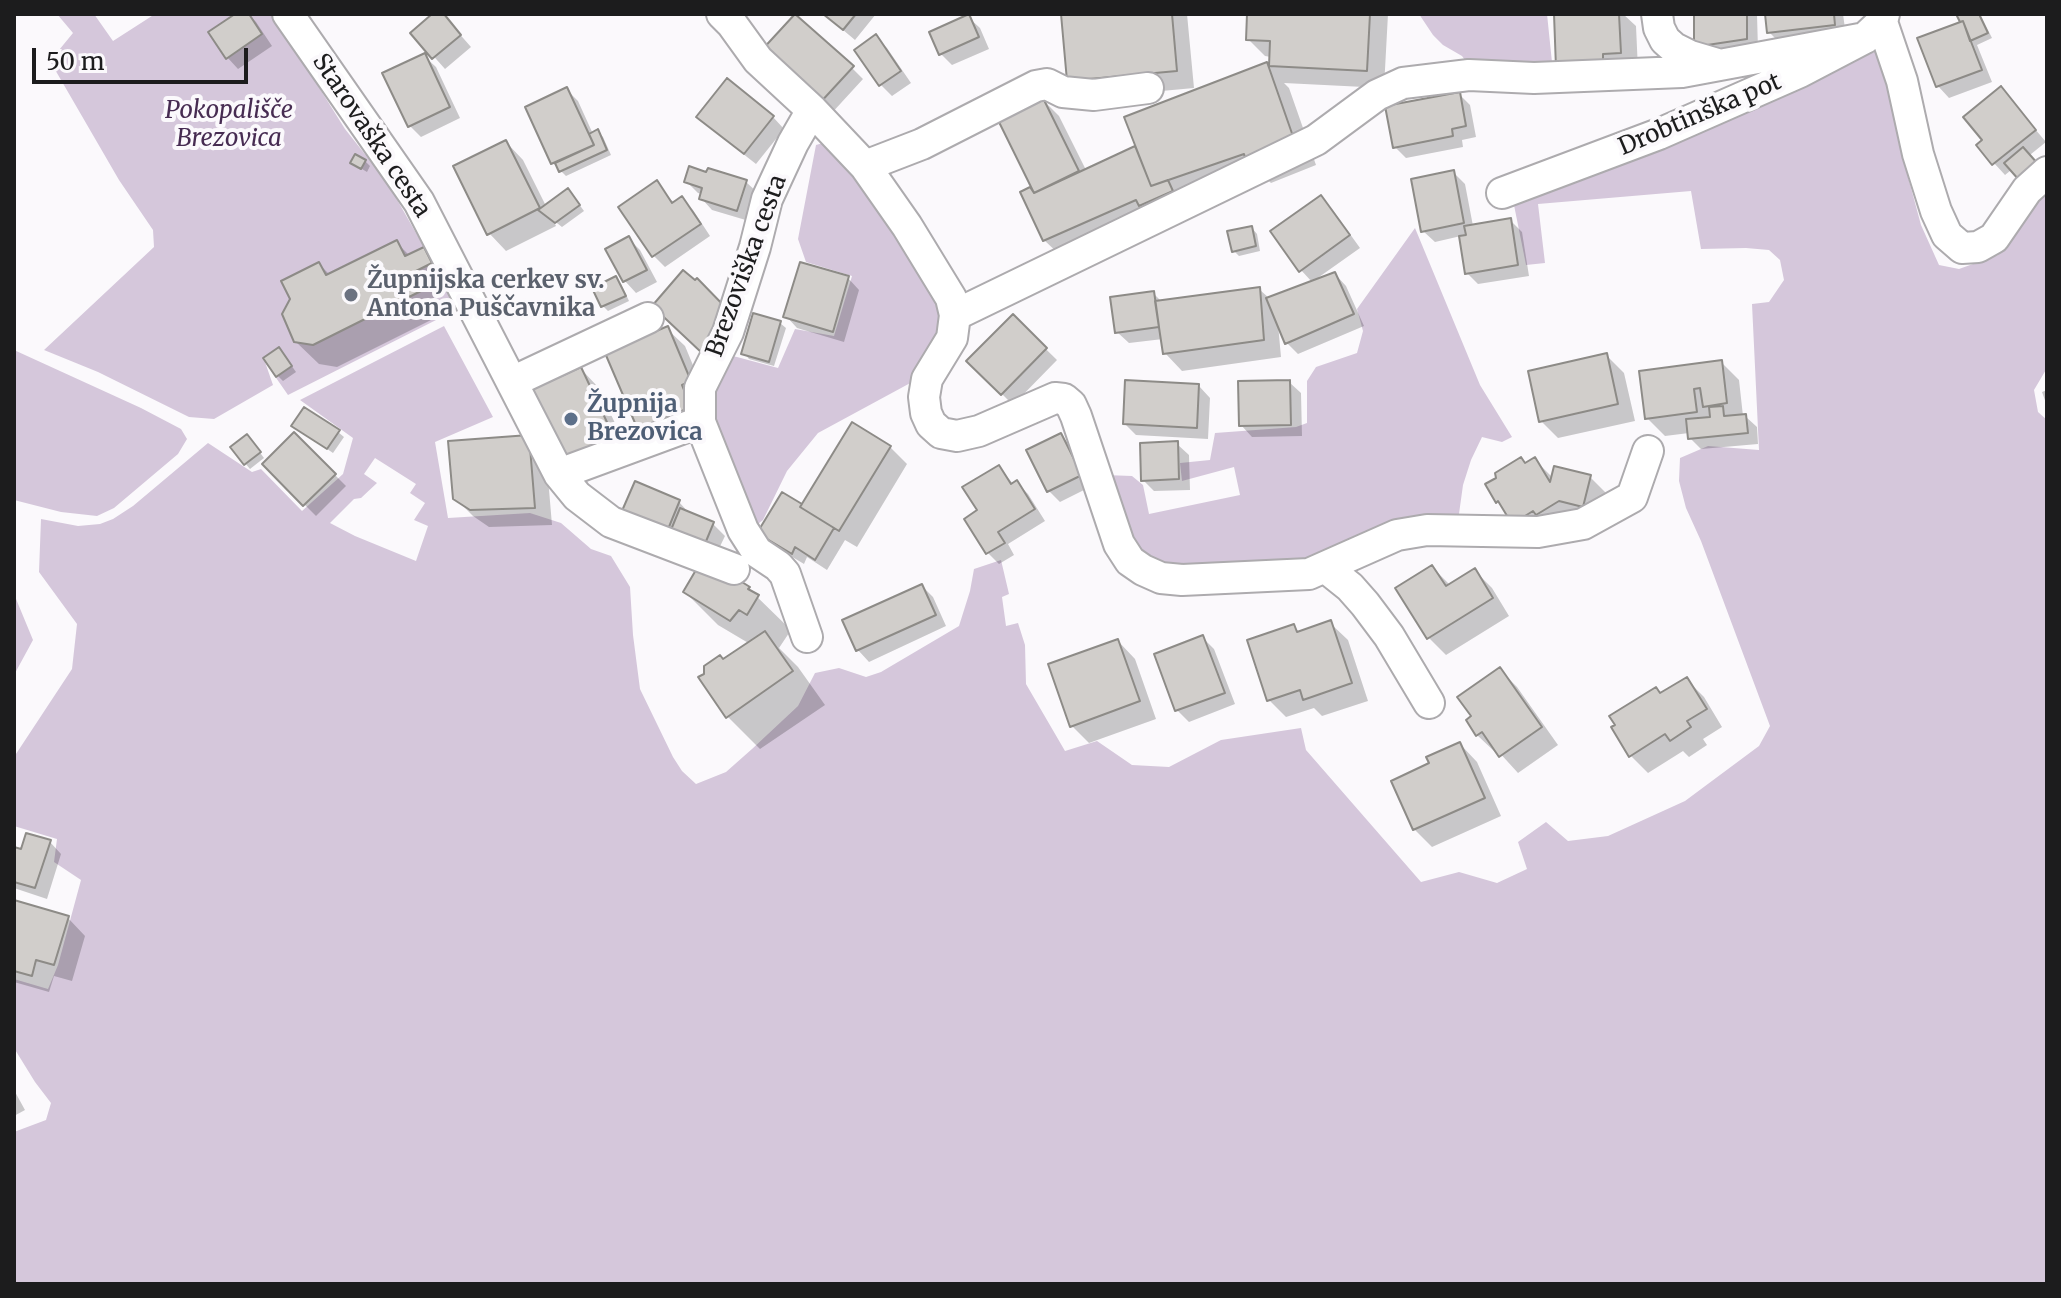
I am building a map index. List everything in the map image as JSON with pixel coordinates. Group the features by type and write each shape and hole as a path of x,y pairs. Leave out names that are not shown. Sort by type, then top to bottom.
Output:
{"street":[{"name":"Starovaška cesta","path":"288,14 419,202 559,474 577,496 611,522 734,569"},
{"path":"722,14 758,60 812,110 865,166 907,226 951,298 955,315 952,338 927,379 924,397 931,424 941,433 957,436 979,431 1055,398 1064,399 1076,416 1119,544 1130,561 1143,570 1161,578 1182,580 1309,574 1397,535 1427,530 1538,532 1583,524 1632,497 1648,451"},
{"path":"1657,14 1665,40 1674,48 1719,65"},
{"path":"955,315 1316,140 1377,95 1403,83 1469,75 1534,78 1682,72 1877,24 1902,81 1918,154 1947,235 1962,248 1978,247 1994,238 2027,190 2047,172"},
{"name":"Drobtinška pot","path":"1502,193 1738,101 1800,72 1877,24"},
{"path":"865,166 922,144 1036,86 1047,84 1063,92 1094,95 1148,88"},
{"name":"Brezoviška cesta","path":"807,637 785,574 757,552 743,530 700,422 700,388 728,332 767,199 812,110"},
{"path":"512,382 648,318"},
{"path":"559,474 700,422"},
{"path":"1325,567 1350,587 1373,615 1407,663 1429,703"}],"green space":[{"name":"Pokopališče Brezovica","path":"57,14 94,14 113,41 155,14 273,14 345,129 387,182 424,247 405,256 396,240 326,275 319,262 282,281 290,299 282,314 294,342 313,345 421,291 412,273 432,263 450,297 442,317 288,395 265,362 273,385 214,419 189,417 98,372 44,350 154,247 153,230 119,180 50,61 73,33"},
{"path":"1419,14 1547,14 1553,72 1470,67 1462,56 1433,35"},
{"path":"1876,52 1881,61 1921,225 1939,265 1959,269 1998,255 2047,181 2047,368 2034,390 2038,412 2047,420 2047,1284 14,1284 14,1132 46,1120 51,1103 14,1048 14,979 48,989 58,965 81,880 54,862 57,839 14,826 14,757 72,669 77,624 39,572 41,519 78,526 113,519 208,443 252,472 261,469 302,511 343,474 353,438 300,400 444,326 493,417 435,442 448,518 530,513 561,523 591,549 611,556 630,587 640,689 673,757 696,784 726,772 752,749 798,706 815,673 839,668 866,677 881,672 959,626 974,569 1001,560 1009,594 1002,597 1006,626 1018,623 1025,645 1026,684 1065,751 1097,741 1132,765 1169,767 1221,740 1301,728 1306,750 1421,882 1459,872 1497,883 1527,869 1518,842 1546,822 1568,841 1608,836 1685,801 1759,746 1770,726 1686,508 1679,481 1680,458 1708,446 1759,450 1752,304 1769,302 1784,280 1780,260 1769,250 1701,249 1691,191 1538,204 1545,263 1526,265 1513,200 1856,56","holes":["375,458 416,484 410,493 425,503 414,520 428,526 416,561 330,523 354,499 361,498 377,483 364,474"]},
{"path":"823,143 850,168 886,214 933,295 941,324 938,343 914,381 818,433 787,471 763,520 750,530 715,438 711,383 726,355 778,368 795,329 834,336 852,276 806,262 798,239 816,145"},
{"path":"1415,228 1480,385 1512,437 1502,442 1482,437 1463,485 1458,521 1311,562 1184,573 1132,549 1105,475 1132,476 1143,485 1149,514 1240,495 1234,467 1182,481 1180,463 1210,460 1215,433 1296,427 1307,423 1307,381 1316,367 1357,353 1363,331 1357,309"},
{"path":"14,350 141,408 181,429 187,439 178,454 114,508 97,516 61,512 14,500"},
{"path":"14,594 33,640 14,675"}],"building":[{"path":"235,14 249,14 262,34 226,59 208,32"},
{"path":"432,14 444,14 461,35 432,59 410,33"},
{"path":"795,14 854,66 818,105 760,52"},
{"path":"823,14 856,14 843,30"},
{"path":"969,14 979,37 939,55 929,32"},
{"path":"1061,14 1172,14 1177,71 1067,81"},
{"path":"1247,14 1370,14 1367,71 1269,66 1270,41 1246,40"},
{"path":"1554,14 1619,14 1621,53 1603,54 1603,66 1556,68"},
{"path":"1694,14 1747,14 1747,39 1694,47"},
{"path":"1765,14 1834,14 1835,25 1767,33"},
{"path":"1956,14 1979,14 1988,33 1970,41 1963,21 1960,22"},
{"path":"1963,21 1982,70 1936,87 1917,38"},
{"path":"876,34 901,71 879,86 854,50"},
{"path":"425,53 450,107 408,127 382,73"},
{"path":"1267,62 1295,142 1246,161 1244,154 1151,186 1124,117"},
{"path":"727,78 774,116 744,154 696,117"},
{"path":"2001,86 2036,130 1992,165 1976,145 1982,140 1963,117"},
{"path":"567,87 594,145 551,164 525,107"},
{"path":"1460,92 1466,126 1452,129 1453,136 1393,148 1385,106"},
{"path":"1042,96 1079,171 1034,193 997,118"},
{"path":"598,129 607,150 559,172 555,163 594,145 589,134"},
{"path":"506,140 540,208 487,235 453,166"},
{"path":"1135,146 1151,186 1168,180 1173,191 1139,206 1136,200 1043,241 1020,192 1030,187 1034,193"},
{"path":"2023,147 2038,164 2019,180 2004,163"},
{"path":"355,154 366,160 361,169 350,163"},
{"path":"689,166 706,172 708,168 747,180 737,211 699,199 702,188 684,182"},
{"path":"1454,170 1464,223 1421,232 1411,179"},
{"path":"657,180 672,203 682,196 701,224 652,257 618,207"},
{"path":"568,188 580,205 555,223 538,210"},
{"path":"1321,195 1350,235 1299,272 1270,231"},
{"path":"1511,218 1518,265 1465,274 1459,236 1466,235 1464,226"},
{"path":"1252,226 1256,246 1232,252 1227,231"},
{"path":"629,236 647,270 623,282 605,249"},
{"name":"Župnijska cerkev sv. Antona Puščavnika","path":"397,240 405,256 424,247 432,263 412,273 421,291 313,345 294,342 282,314 290,299 281,281 319,262 326,275"},
{"path":"800,262 849,276 833,332 783,317"},
{"path":"683,270 695,280 697,278 729,311 702,353 652,306"},
{"path":"1335,272 1354,314 1285,344 1266,298"},
{"path":"616,276 626,296 601,307 592,288"},
{"path":"1260,287 1264,340 1163,354 1155,301"},
{"path":"1154,291 1159,327 1115,333 1110,297"},
{"path":"753,313 781,321 769,362 741,354"},
{"path":"1013,314 1047,348 1001,395 966,361"},
{"path":"668,326 691,381 682,385 691,407 638,430 605,353"},
{"path":"279,347 292,366 276,377 263,358"},
{"path":"1607,353 1618,404 1539,422 1528,371"},
{"path":"1722,360 1727,403 1703,407 1700,388 1694,389 1697,412 1645,419 1639,371"},
{"path":"581,367 614,437 559,462 526,392"},
{"path":"1125,380 1199,384 1197,428 1123,424"},
{"path":"1290,380 1291,425 1239,426 1238,381"},
{"path":"1723,406 1724,416 1746,414 1748,433 1688,439 1686,419 1710,417 1709,407"},
{"path":"304,407 340,430 327,449 291,426"},
{"path":"852,422 891,446 839,531 800,507"},
{"path":"294,432 336,474 303,506 262,464"},
{"path":"1061,433 1082,475 1047,492 1026,450"},
{"path":"247,434 261,452 244,465 230,447"},
{"path":"529,435 535,508 470,510 453,499 448,441"},
{"path":"1178,441 1179,479 1141,481 1140,443"},
{"path":"1521,457 1525,463 1535,457 1550,482 1554,466 1591,475 1583,507 1559,501 1536,515 1533,511 1512,524 1485,484 1496,478 1495,473"},
{"path":"999,465 1011,484 1017,480 1035,509 998,532 1005,543 986,554 964,519 977,510 962,487"},
{"path":"635,481 680,500 664,539 618,520"},
{"path":"782,492 834,528 815,560 795,547 792,554 757,533"},
{"path":"680,508 714,522 702,551 668,537"},
{"path":"703,558 759,595 747,615 739,610 730,621 683,592"},
{"path":"1432,565 1446,586 1475,568 1493,598 1427,639 1395,588"},
{"path":"922,584 936,615 856,651 842,620"},
{"path":"1331,620 1352,683 1303,700 1300,690 1267,701 1247,640 1294,624 1297,632"},
{"path":"765,631 793,671 726,718 698,677 704,674 704,666 720,655 723,659"},
{"path":"1203,635 1225,693 1175,711 1154,654"},
{"path":"1118,639 1140,701 1070,727 1048,664"},
{"path":"1500,667 1542,727 1499,757 1482,732 1476,736 1466,720 1471,716 1457,697"},
{"path":"1687,677 1707,709 1687,721 1691,727 1670,741 1665,734 1629,757 1611,727 1615,725 1609,716 1656,687 1660,693"},
{"path":"1460,742 1485,798 1413,830 1391,781 1429,763 1426,757"},
{"path":"26,833 51,840 35,888 14,882 14,847 21,849"},
{"path":"14,900 69,916 54,965 36,960 32,976 14,971"}],"place":[{"name":"Župnijska cerkev sv. Antona Puščavnika","path":"351,295"},
{"name":"Župnija Brezovica","path":"571,419"}]}
